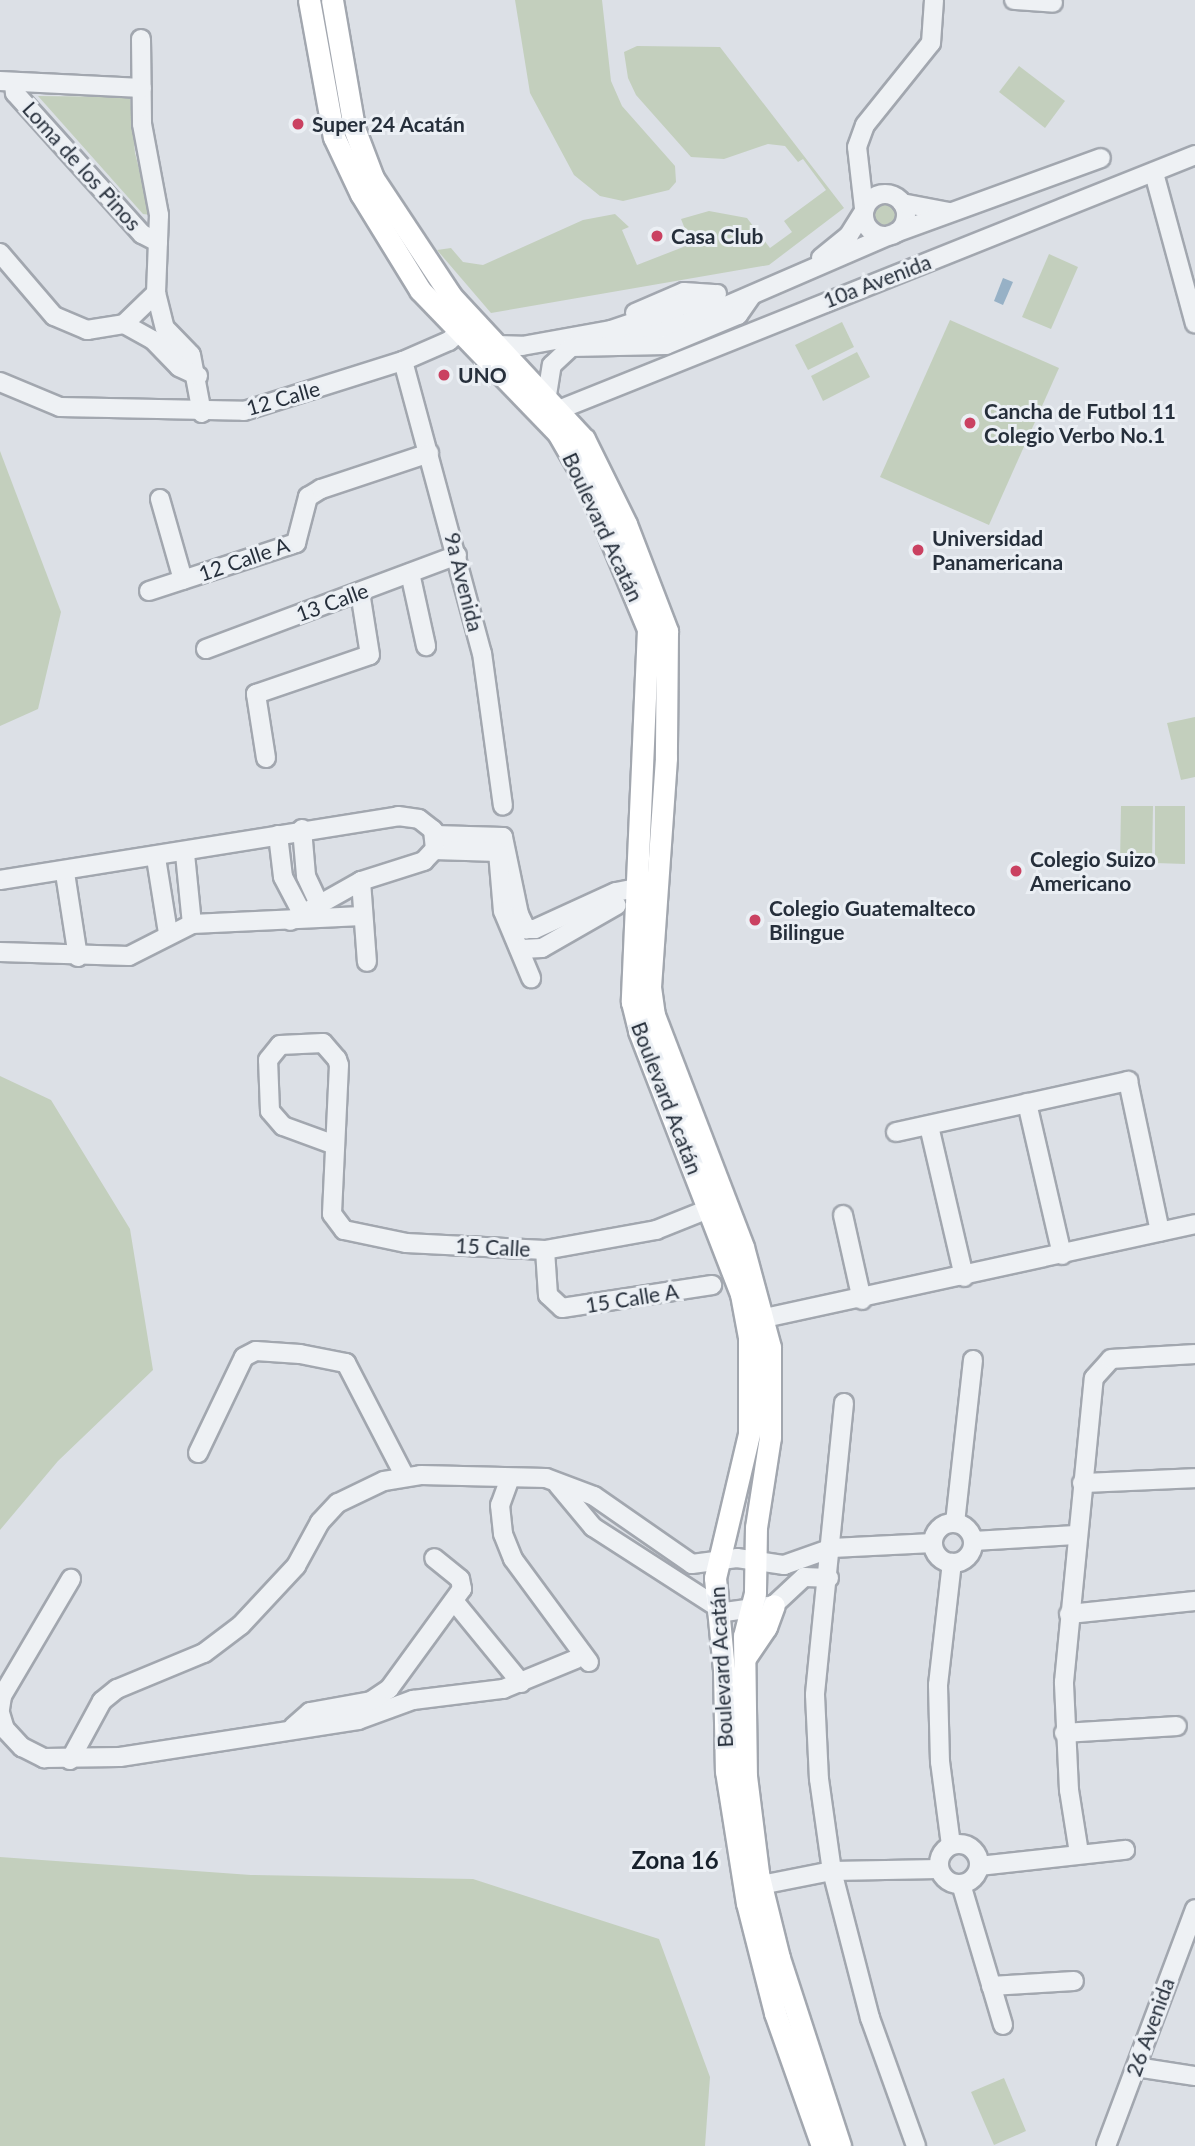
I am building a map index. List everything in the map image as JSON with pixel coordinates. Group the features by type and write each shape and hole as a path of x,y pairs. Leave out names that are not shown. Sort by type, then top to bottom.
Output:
{"main road":[{"name":"Boulevard Acatán","path":"309,0 324,91 343,159 395,253 420,290 466,326 498,345 554,402 603,473 667,631 666,758 641,888 630,975 635,1019 719,1205 772,1373 745,1658 746,1776 761,1885 802,2036 840,2146"},
{"name":"Boulevard Acatán","path":"332,0 354,128 365,160 409,238 466,326 569,450 648,629 641,888"},
{"name":"Boulevard Acatán","path":"755,1321 749,1434 715,1578 726,1771 747,1903 775,2013 822,2146"},
{"path":"745,1658 766,1627 774,1605"}],"street":[{"path":"893,234 872,231 864,211 857,162 865,125 931,43 934,0"},
{"path":"1014,0 1053,3"},
{"name":"Loma de los Pinos","path":"142,39 142,124 159,215 156,293 159,334 179,367 198,376 202,413"},
{"name":"Loma de los Pinos","path":"7,82 142,88"},
{"name":"Loma de los Pinos","path":"7,82 142,234 158,242"},
{"name":"10a Avenida","path":"554,402 1195,155"},
{"path":"498,345 522,346 672,328 810,267 893,234 1101,158"},
{"path":"857,162 897,199 904,223 893,234"},
{"path":"1154,173 1195,324"},
{"path":"810,267 849,234 872,197 897,199 956,213"},
{"path":"0,253 54,316 87,330 124,324 156,293"},
{"path":"554,402 552,365 563,352 576,345 610,337 717,294 753,294"},
{"name":"Loma de los Pinos","path":"124,324 159,334"},
{"name":"12 Calle","path":"0,382 60,407 202,413 255,409 402,361 444,344 466,326"},
{"name":"9a Avenida","path":"402,361 482,653 503,806"},
{"name":"12 Calle A","path":"149,591 296,543 301,538 303,505 321,489 429,453"},
{"name":"12 Calle A","path":"160,499 183,580"},
{"name":"13 Calle","path":"206,649 457,555"},
{"path":"410,573 426,646"},
{"path":"266,758 256,694 370,655 360,592"},
{"path":"0,880 65,873 185,854 302,829 405,816 423,821 434,842"},
{"path":"302,829 306,876 318,902"},
{"path":"434,842 499,834 507,842 516,920"},
{"path":"278,835 283,877 296,917"},
{"path":"434,842 498,852 531,978"},
{"path":"296,917 318,902 361,881 424,861 434,842"},
{"path":"185,854 192,924"},
{"path":"156,858 168,933"},
{"path":"65,873 78,957"},
{"path":"361,881 367,962"},
{"path":"516,920 535,929 616,892 641,888"},
{"path":"522,949 542,948 622,902 641,888"},
{"path":"0,952 78,957 135,955 168,933 192,924 296,917 362,916"},
{"name":"15 Calle","path":"335,1145 284,1126 274,1118 267,1104 268,1060 276,1048 323,1043 334,1053 339,1065 332,1214 344,1230 406,1243 545,1250 656,1230 719,1205"},
{"path":"896,1132 1128,1081 1160,1232"},
{"path":"1027,1103 1062,1255"},
{"path":"929,1126 964,1277"},
{"path":"842,1215 862,1300"},
{"path":"755,1321 862,1300 1195,1224"},
{"name":"15 Calle A","path":"545,1250 548,1295 553,1303 567,1308 712,1285"},
{"path":"198,1453 244,1357 256,1352 300,1354 346,1363 405,1477"},
{"path":"1079,1853 1065,1733 1069,1614 1094,1378 1100,1367 1111,1359 1195,1354"},
{"path":"955,1522 973,1360"},
{"path":"844,1403 832,1548 815,1695 818,1779 832,1871 870,2018 916,2146"},
{"path":"70,1760 102,1701 117,1689 204,1653 267,1600 338,1503 369,1484 405,1477 509,1478 525,1475 594,1496 692,1564 756,1561 784,1565 832,1548 933,1543"},
{"path":"71,1579 2,1696 0,1711 5,1729 22,1747 44,1758 70,1760 120,1757 293,1727 358,1720 399,1704 521,1683 583,1660 513,1559 503,1534 500,1505 509,1478"},
{"path":"1082,1483 1195,1478"},
{"path":"558,1485 593,1527 730,1613 750,1612 774,1605 795,1581 829,1578"},
{"path":"955,1522 966,1527 974,1541 965,1559 952,1563 937,1555 933,1543 942,1526 955,1522"},
{"path":"974,1541 1076,1535"},
{"path":"293,1727 310,1712 371,1701 389,1689 454,1601 463,1584 434,1559"},
{"path":"951,1845 940,1762 938,1685 952,1563"},
{"path":"774,1605 784,1565"},
{"path":"454,1601 521,1683"},
{"path":"1069,1614 1195,1601"},
{"path":"389,1689 399,1704"},
{"path":"1065,1733 1177,1726"},
{"path":"951,1845 971,1848 979,1866 975,1876 961,1884 945,1879 939,1869 942,1853 951,1845"},
{"path":"979,1866 1125,1850"},
{"path":"761,1885 832,1871 939,1869"},
{"path":"961,1884 1003,2025"},
{"name":"26 Avenida","path":"1107,2146 1136,2067 1188,1946 1195,1909"},
{"path":"991,1986 1074,1981"},
{"path":"1136,2067 1195,2076"}],"green space":[{"path":"515,0 602,0 611,81 622,106 675,166 676,182 669,190 623,201 600,196 574,175 530,93"},
{"path":"637,46 720,47 844,208 769,265 491,313 437,250 451,248 463,262 483,265 583,220 615,214 629,227 622,230 637,265 691,244 681,219 709,211 747,218 770,248 792,232 784,221 826,190 803,159 798,162 785,146 768,144 724,159 691,157 636,95 628,78 624,52"},
{"path":"1019,66 1065,101 1045,128 999,92"},
{"path":"38,96 130,97 135,153 151,215 143,214"},
{"path":"884,199 894,203 898,213 894,223 884,227 874,223 870,213 874,203"},
{"path":"1049,254 1078,267 1051,329 1022,317"},
{"name":"Cancha de Futbol 11 Colegio Verbo No.1","path":"950,320 1059,368 989,525 880,477"},
{"path":"842,322 854,347 808,370 795,345"},
{"path":"857,352 870,377 823,401 811,376"},
{"path":"0,451 61,612 38,709 0,726"},
{"path":"1195,717 1195,777 1181,780 1167,723"},
{"path":"1121,806 1153,806 1152,863 1120,863"},
{"path":"1155,806 1185,806 1185,864 1155,863"},
{"path":"0,1076 51,1100 130,1229 153,1370 58,1461 0,1530"},
{"path":"0,1857 251,1875 473,1879 659,1939 710,2077 705,2146 0,2146"},
{"path":"1004,2078 1026,2131 994,2145 971,2092"}],"water":[{"path":"1003,278 1013,282 1003,305 994,301"}],"place":[{"name":"Super 24 Acatán","path":"298,124"},
{"name":"Casa Club","path":"657,236"},
{"name":"UNO","path":"444,375"},
{"name":"Cancha de Futbol 11 Colegio Verbo No.1","path":"970,423"},
{"name":"Universidad Panamericana","path":"918,550"},
{"name":"Colegio Suizo Americano","path":"1016,871"},
{"name":"Colegio Guatemalteco Bilingue","path":"755,920"}],"district":[{"name":"Zona 16","path":"675,1860"}]}
